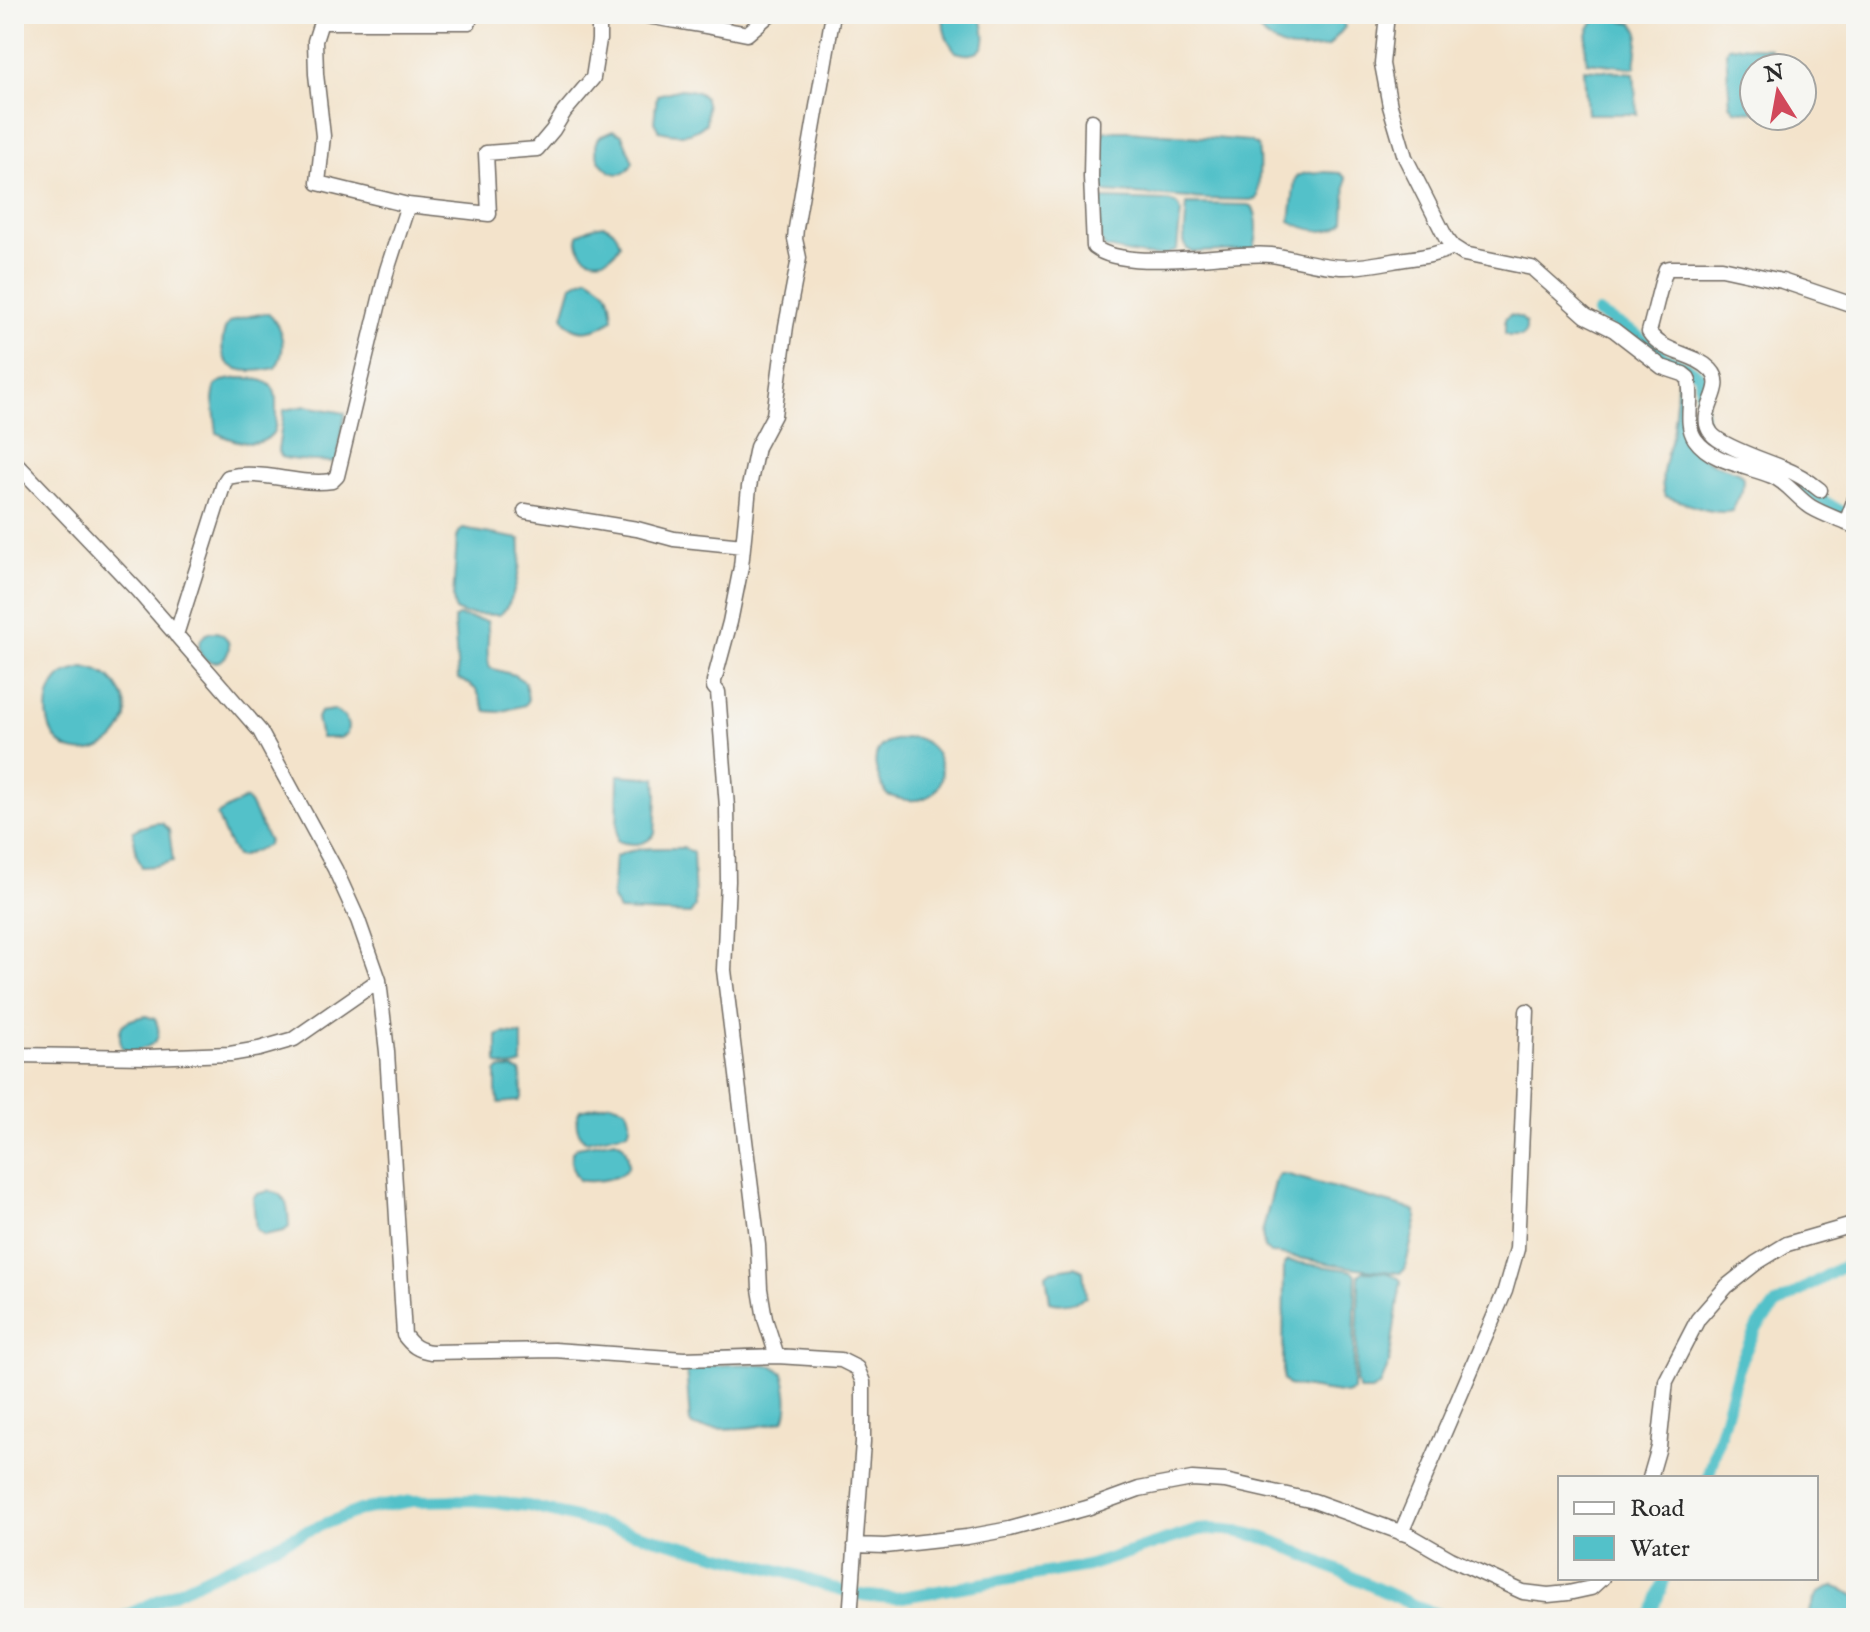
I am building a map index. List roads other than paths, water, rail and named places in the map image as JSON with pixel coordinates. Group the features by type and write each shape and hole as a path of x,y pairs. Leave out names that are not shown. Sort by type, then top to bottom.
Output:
{"street":[{"path":"468,14 469,22 321,22 315,41 323,136 318,183 408,205 489,214 486,153 537,149 553,130 593,78 599,40 599,14"},
{"path":"645,14 747,34 770,14"},
{"path":"777,1356 765,1319 760,1289 758,1245 724,970 727,807 718,692 714,681 741,567 749,487 757,447 774,415 799,258 796,228 833,14"},
{"path":"1387,14 1382,64 1390,106 1405,157 1453,247 1464,254 1532,268 1586,316 1614,330 1662,367 1683,374 1691,385 1690,425 1694,437 1713,455 1776,478 1811,507 1852,513"},
{"path":"1092,121 1094,247 1108,255 1163,259 1269,255 1344,267 1437,255 1453,247"},
{"path":"176,635 228,477 247,474 311,482 332,481 337,476 387,270 408,205"},
{"path":"1820,490 1784,468 1712,435 1707,426 1707,412 1718,384 1716,378 1710,369 1690,357 1658,344 1649,332 1664,273 1670,268 1722,268 1782,281 1856,306"},
{"path":"14,461 138,591 260,731 335,869 358,920 379,980 387,1052 404,1335 411,1345 431,1352 554,1350 684,1359 777,1356 841,1360 857,1368 863,1382 863,1442 850,1618"},
{"path":"525,511 637,529 674,539 743,546"},
{"path":"14,1055 148,1057 230,1054 259,1049 294,1039 379,980"},
{"path":"1401,1533 1505,1291 1517,1249 1527,1011"},
{"path":"1651,1476 1659,1447 1666,1381 1698,1319 1727,1286 1787,1244 1856,1224"},
{"path":"855,1550 1010,1529 1087,1508 1139,1489 1192,1479 1225,1481 1314,1501 1411,1536 1451,1559 1523,1592 1548,1595 1568,1593 1591,1588 1600,1580"}],"water":[{"path":"944,14 980,14 984,38 977,53 956,52 946,34"},
{"path":"1250,14 1340,14 1345,27 1328,47 1294,49 1270,39 1251,23"},
{"path":"1600,16 1633,23 1639,32 1635,68 1587,62 1587,36 1591,25"},
{"path":"1728,47 1769,48 1772,52 1738,52 1738,110 1730,104"},
{"path":"1584,69 1634,73 1637,114 1587,114"},
{"path":"681,89 696,92 704,98 706,123 696,131 684,134 659,131 654,122 657,95"},
{"path":"613,131 622,135 633,162 627,171 620,174 605,167 596,152 601,136"},
{"path":"1105,131 1249,141 1257,145 1258,150 1258,196 1250,200 1205,199 1106,192 1098,180 1096,162"},
{"path":"1340,173 1346,178 1344,221 1325,231 1290,221 1297,176"},
{"path":"1103,199 1176,204 1181,212 1177,249 1152,256 1105,248 1101,240 1098,205"},
{"path":"1187,204 1252,206 1257,228 1253,250 1193,252 1187,249 1184,241"},
{"path":"604,225 615,232 620,244 615,252 601,260 587,257 578,244 578,235"},
{"path":"588,277 608,293 613,318 601,327 579,330 567,323 563,316 572,285"},
{"path":"268,313 282,339 282,354 275,368 246,371 230,365 222,350 227,325 239,318"},
{"path":"1510,315 1526,323 1523,336 1505,334 1505,319"},
{"path":"239,378 263,381 275,393 275,429 260,442 238,441 217,433 213,400 215,386 222,381"},
{"path":"1681,379 1685,385 1690,442 1695,453 1739,472 1743,478 1742,491 1732,511 1707,510 1665,496 1663,472 1673,427 1677,380"},
{"path":"306,406 345,413 337,460 298,460 280,455 284,410"},
{"path":"463,529 520,539 514,591 499,615 464,614 455,610 457,538"},
{"path":"458,616 487,621 490,668 514,675 525,682 528,699 525,705 499,712 486,711 475,688 458,679 454,619"},
{"path":"214,632 220,633 228,641 228,653 220,661 214,662 208,661 200,653 199,647 200,641 208,633"},
{"path":"84,668 94,669 110,679 121,692 126,708 124,724 117,736 98,749 85,752 74,751 57,740 51,731 47,709 50,693 59,678"},
{"path":"334,710 345,717 347,734 340,738 321,738 317,718 320,712"},
{"path":"912,737 922,740 937,755 942,775 939,784 925,798 911,800 887,795 876,768 877,754 886,743"},
{"path":"618,775 656,778 655,833 643,843 617,841"},
{"path":"245,799 250,803 269,842 240,857 236,856 227,840 217,815"},
{"path":"162,823 169,830 173,861 142,867 133,832"},
{"path":"683,848 693,852 695,907 690,914 619,911 612,897 615,857 640,849"},
{"path":"146,1016 155,1019 158,1027 154,1043 130,1052 122,1048 120,1033 123,1024"},
{"path":"504,1033 522,1035 522,1064 508,1067 497,1063 497,1036"},
{"path":"499,1069 521,1072 522,1096 519,1101 499,1103 496,1073"},
{"path":"611,1103 626,1108 630,1120 628,1132 586,1141 577,1126 580,1110"},
{"path":"615,1140 623,1145 628,1157 625,1171 606,1180 579,1180 572,1167 572,1152 578,1147"},
{"path":"1279,1174 1414,1210 1417,1217 1405,1269 1400,1273 1349,1267 1271,1253 1264,1248 1262,1233"},
{"path":"269,1191 284,1199 289,1227 264,1235 256,1229 253,1198"},
{"path":"1287,1261 1348,1270 1356,1275 1353,1391 1346,1394 1288,1385 1283,1380 1284,1264"},
{"path":"1075,1267 1083,1271 1086,1297 1069,1303 1050,1302 1046,1275 1051,1271"},
{"path":"1364,1271 1389,1273 1401,1281 1389,1363 1380,1386 1371,1391 1360,1391 1356,1382 1359,1275"},
{"path":"774,1366 783,1373 787,1396 784,1420 739,1428 692,1426 686,1367"},
{"path":"1834,1586 1856,1596 1856,1618 1807,1618 1819,1593"}],"waterway":[{"path":"1598,313 1700,377 1702,425"},
{"path":"1782,476 1855,520"},
{"path":"1709,1476 1740,1363 1757,1327 1776,1305 1838,1269 1856,1264"},
{"path":"121,1618 304,1532 360,1510 412,1501 472,1500 529,1506 800,1576 847,1592 896,1598 1087,1566 1198,1530 1228,1530 1276,1542 1422,1609 1449,1618"},
{"path":"1647,1618 1652,1613 1664,1580"}]}
